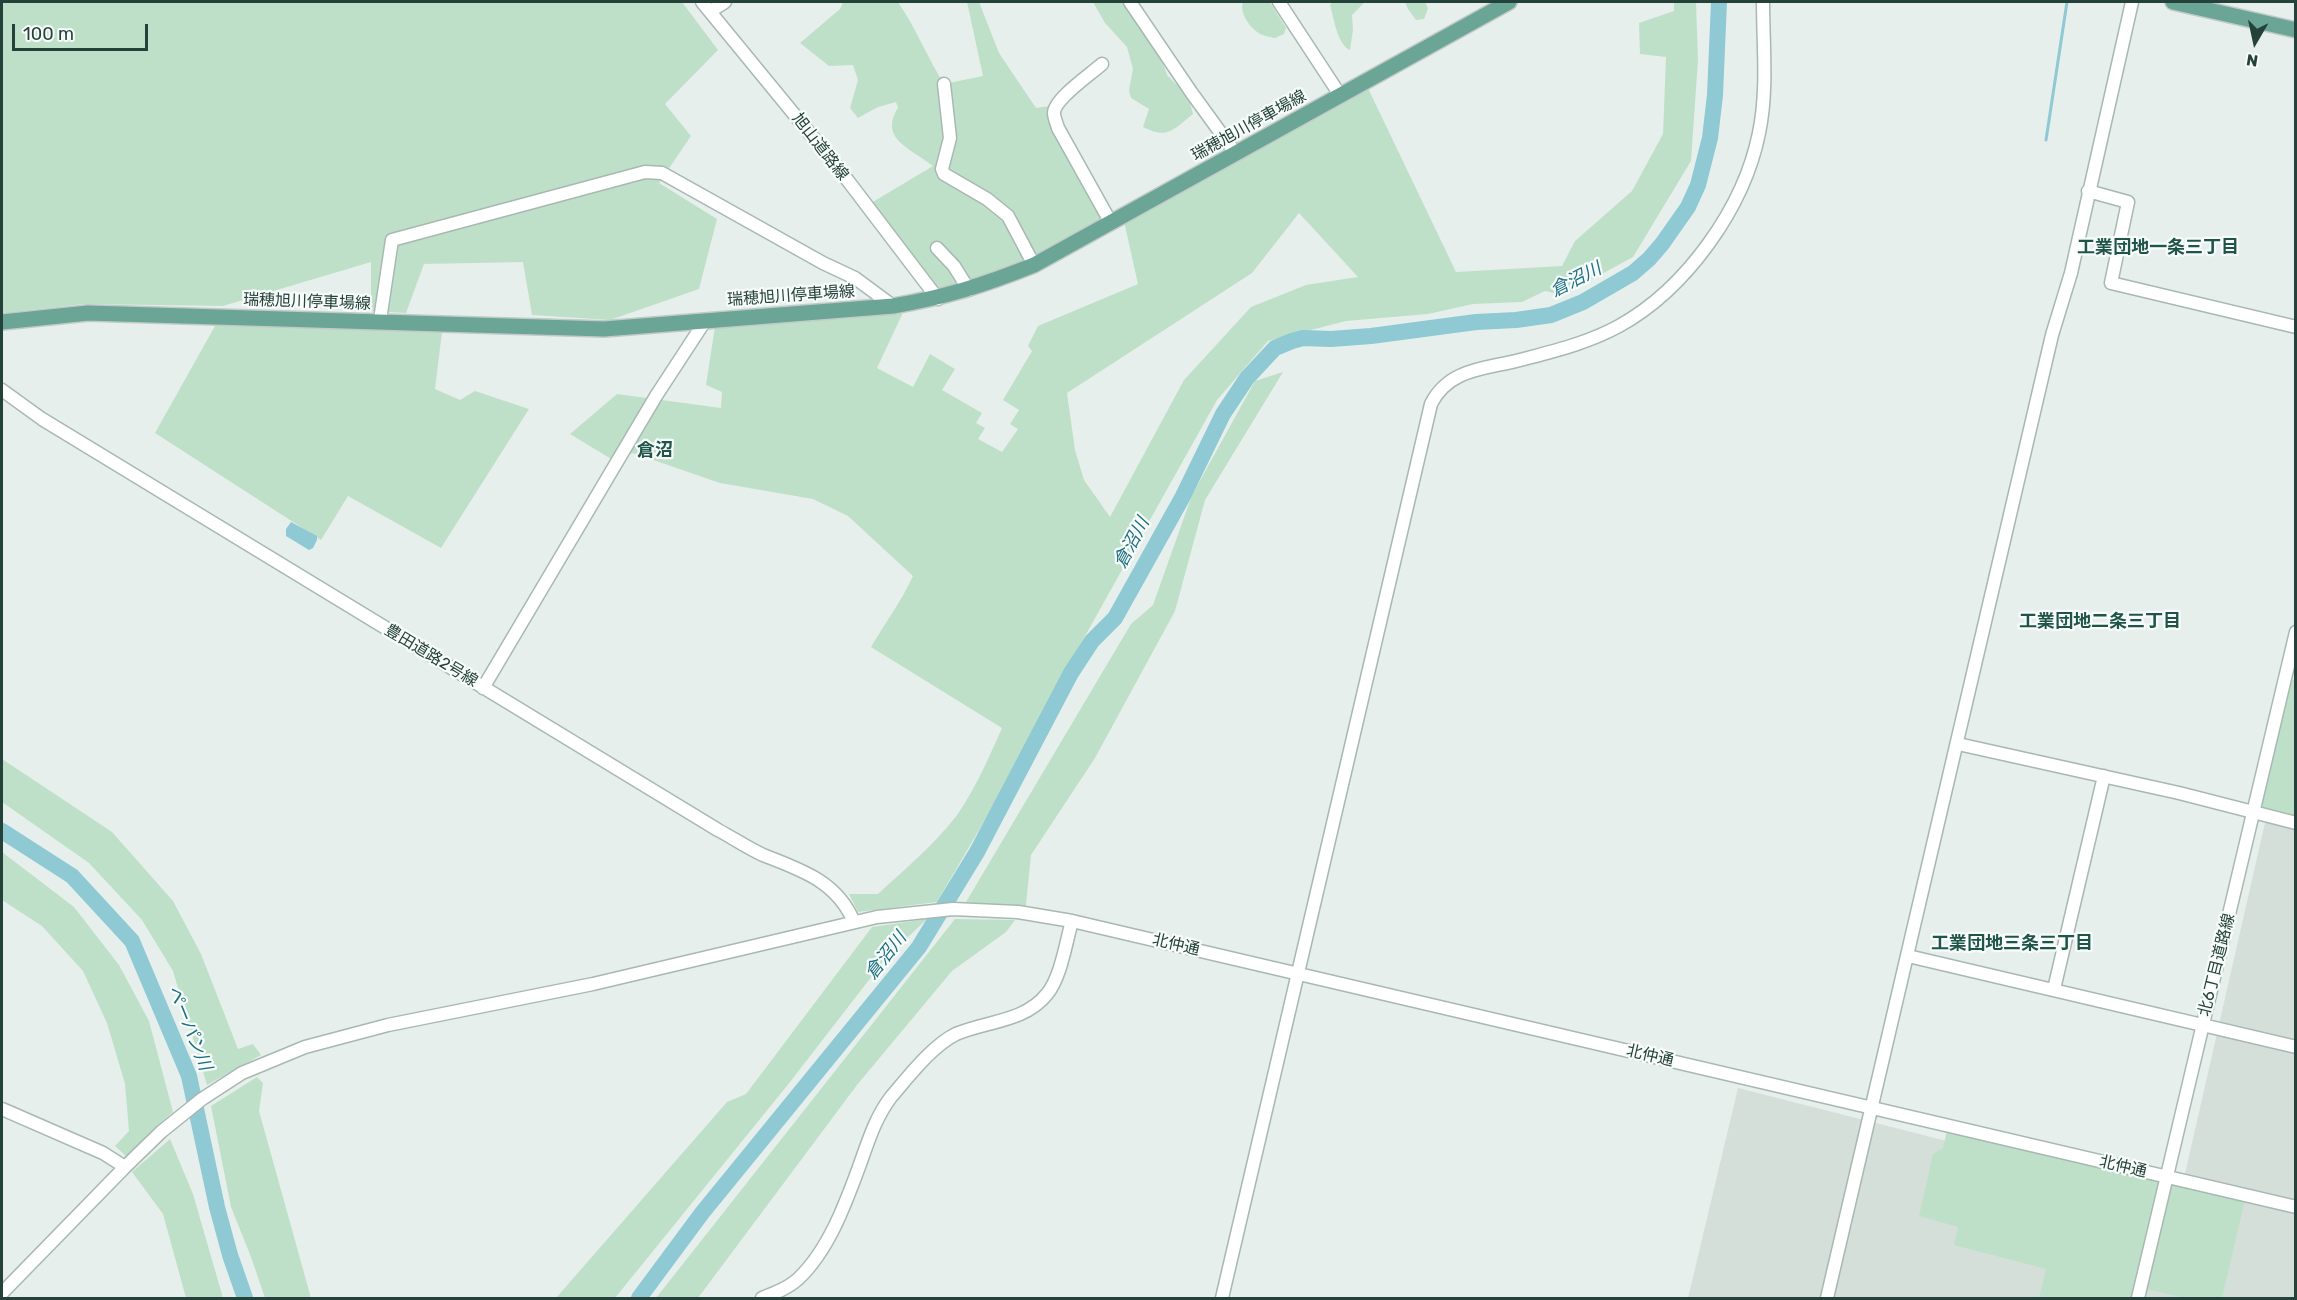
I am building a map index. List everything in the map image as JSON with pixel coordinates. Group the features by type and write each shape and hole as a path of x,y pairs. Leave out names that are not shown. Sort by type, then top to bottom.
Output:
{"main road":[{"name":"瑞穂旭川停車場線","path":"2,322 88,313 604,329 893,306 938,299 969,290 1034,265 1509,2"},
{"path":"2173,2 2295,30"}],"street":[{"name":"旭山道路線","path":"725,2 706,6 839,169 938,299"},
{"path":"1130,2 1236,154"},
{"path":"1279,2 1340,95"},
{"path":"1222,1299 1431,404 1438,391 1460,375 1559,350 1596,337 1618,326 1671,288 1689,268 1731,208 1743,185 1759,133 1763,96 1763,2"},
{"path":"1827,1299 2052,335 2071,273 2132,2"},
{"path":"1102,64 1065,96 1057,105 1054,113 1058,128 1111,223"},
{"path":"944,84 950,138 942,169 944,174 987,199 1008,216 1034,265"},
{"path":"381,322 392,240 645,172 662,173 823,263 855,278 893,306"},
{"path":"2088,191 2128,202 2111,283 2295,327"},
{"path":"937,248 954,266 969,290"},
{"path":"483,688 656,396 705,321"},
{"name":"豊田道路2号線","path":"2,390 42,419 727,835 761,854 803,870 823,881 840,897 849,909 854,922"},
{"name":"北6丁目道路線","path":"2138,1299 2295,632"},
{"path":"1958,744 2179,793 2295,823"},
{"path":"2054,989 2104,776"},
{"name":"北仲通","path":"2,1293 161,1132 202,1099 240,1075 305,1047 388,1025 542,995 854,922 893,915 953,909 1002,911 1072,921 2295,1207"},
{"path":"762,1299 784,1289 799,1278 816,1257 837,1217 880,1113 942,1042 957,1034 1002,1022 1018,1015 1047,994 1055,979 1072,921"},
{"path":"1908,956 2295,1047"},
{"path":"2,1109 103,1153 125,1167"}],"shaded area":[{"path":"2295,691 2295,1298 1688,1298 1738,1088 2179,1200"}],"green space":[{"path":"2,2 682,2 718,50 665,104 691,136 659,183 717,219 699,289 610,320 532,315 523,262 424,264 406,313 371,311 371,262 223,306 84,304 2,313"},
{"path":"843,2 898,2 944,84 983,76 967,2 979,2 999,53 1036,108 1057,105 1054,113 1111,223 938,299 866,206 933,166 907,148 895,135 892,128 898,108 896,102 878,107 858,118 850,108 858,80 853,65 829,66 800,43 840,9"},
{"path":"1093,2 1123,2 1161,57 1167,75 1190,103 1193,114 1175,128 1159,133 1143,127 1149,109 1131,98 1129,90 1133,69 1127,47 1105,23"},
{"path":"1243,2 1270,2 1286,28 1284,34 1275,38 1256,31 1244,15"},
{"path":"1332,2 1365,2 1352,15 1353,30 1350,50 1339,37 1330,5"},
{"path":"1405,2 1425,2 1428,8 1424,19 1416,20"},
{"path":"1674,2 1696,2 1698,60 1691,161 1633,257 1563,295 1545,291 1522,302 1473,304 1428,314 1346,321 1268,341 1217,400 1042,713 1004,787 937,902 858,912 849,894 878,894 929,846 957,815 976,783 1002,728 871,647 913,576 848,516 813,499 720,483 633,453 613,460 570,434 617,394 721,408 722,392 706,385 716,320 907,304 877,368 913,387 930,354 955,369 942,390 982,413 976,423 985,428 978,439 1002,452 1018,429 1010,424 1019,410 1003,400 1032,351 1028,346 1038,326 1138,284 1123,217 1365,82 1456,272 1562,266 1575,241 1632,191 1663,134 1666,57 1640,54 1639,23 1674,11","holes":["1299,213 1358,277 1306,285 1251,307 1184,380 1110,517 1084,480 1075,450 1067,393 1252,273"]},
{"path":"220,317 443,324 435,389 460,400 475,391 529,409 441,548 348,496 321,540 155,433"},
{"path":"1283,372 1205,500 1175,611 1095,758 1031,855 1026,905 1022,910 966,902 1131,624 1153,605 1192,495 1255,381"},
{"path":"2285,678 2295,680 2295,823 2253,813"},
{"path":"2,759 112,832 173,901 201,954 238,1049 253,1044 261,1055 207,1085 173,971 142,920 89,863 2,802"},
{"path":"2,852 74,907 119,965 149,1021 173,1112 128,1158 115,1146 129,1131 125,1084 107,1023 83,971 42,926 2,900"},
{"path":"927,919 886,958 790,1082 615,1298 556,1298 727,1102 746,1094 872,927"},
{"path":"955,919 1015,920 1006,932 952,971 857,1085 698,1298 656,1298"},
{"path":"257,1077 263,1083 259,1111 311,1298 265,1298 231,1207 211,1106"},
{"path":"1948,1126 2246,1196 2222,1298 2185,1298 2141,1288 2138,1298 2039,1298 2046,1269 1954,1245 1958,1227 1919,1216 1933,1154 1943,1148"},
{"path":"170,1139 193,1194 223,1298 186,1298 163,1214 132,1172"}],"water":[{"path":"291,522 317,536 313,548 309,550 286,536 286,529"}],"waterway":[{"name":"倉沼川","path":"639,1298 702,1213 919,947 977,852 1071,673 1092,641 1115,618 1182,498 1223,414 1247,378 1275,348 1303,338 1331,339 1371,336 1551,315 1583,302 1633,273 1662,244 1688,207 1698,185 1710,138 1715,95 1719,2"},
{"path":"2046,140 2067,2"},
{"name":"ペーパン川","path":"2,831 72,876 132,941 189,1076 217,1207 245,1298"}],"district":[{"name":"工業団地一条三丁目","path":"2158,248"},
{"name":"倉沼","path":"655,451"},
{"name":"工業団地二条三丁目","path":"2100,622"},
{"name":"工業団地三条三丁目","path":"2012,944"}]}
